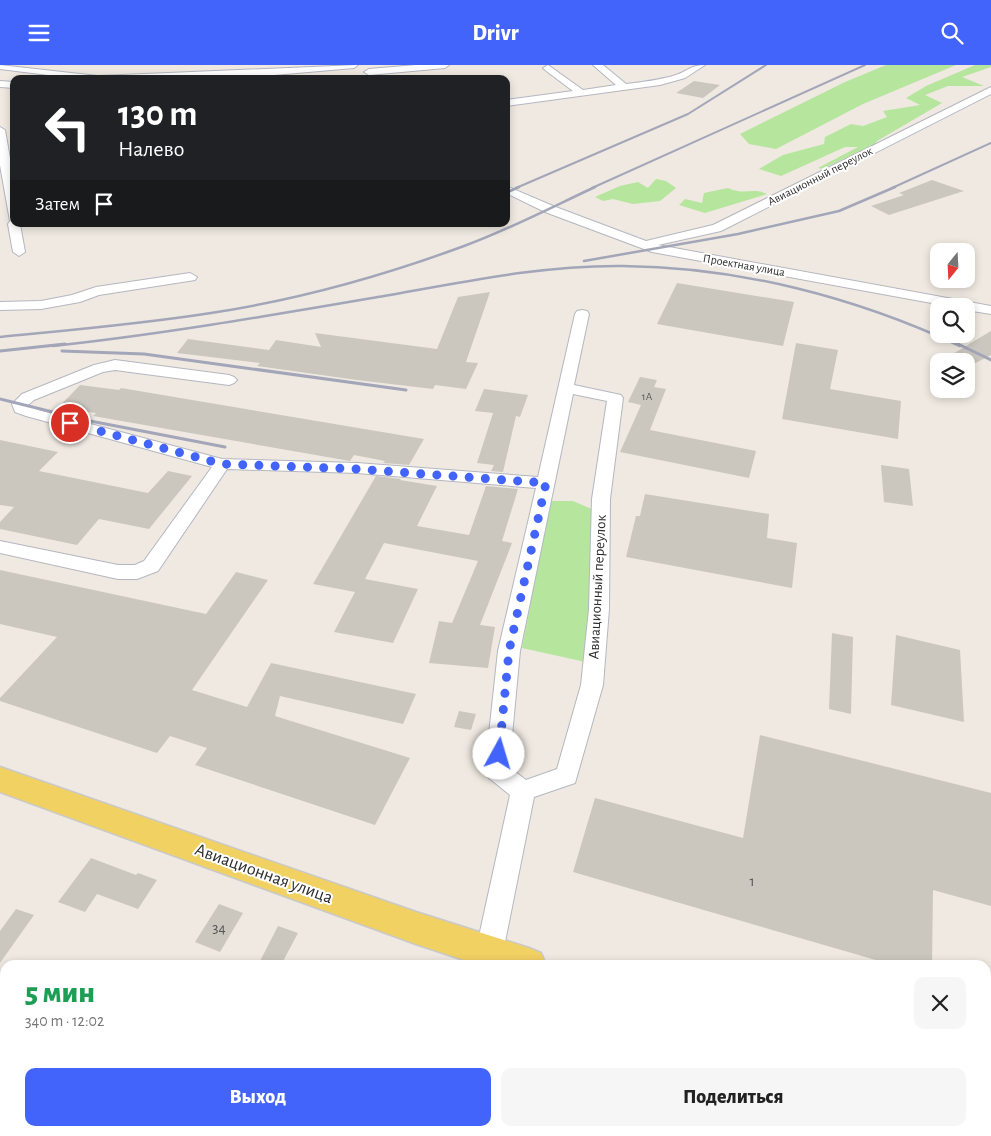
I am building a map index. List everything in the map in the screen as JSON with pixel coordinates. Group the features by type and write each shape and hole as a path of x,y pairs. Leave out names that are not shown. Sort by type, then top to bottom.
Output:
{"main road":[{"name":"Авиационная улица","path":"0,779 486,959"}],"street":[{"path":"211,75 354,65"},
{"path":"340,66 371,72 445,65"},
{"path":"597,65 625,88"},
{"path":"510,102 625,88 682,76 701,65"},
{"path":"0,66 72,75"},
{"path":"106,66 115,75"},
{"path":"548,68 583,93"},
{"name":"Авиационный переулок","path":"642,245 717,228 991,90"},
{"path":"0,130 5,145 10,186"},
{"name":"Проектная улица","path":"510,191 549,209 642,245 692,256 991,310"},
{"path":"15,227 19,252"},
{"path":"0,306 41,305 75,299 96,291 190,277"},
{"path":"486,959 523,791 497,771 509,651 582,315"},
{"path":"229,380 116,365 99,368 28,397 20,404 21,409 32,413 222,464 357,469 546,483"},
{"name":"Авиационный переулок","path":"523,791 567,776 592,685 599,609 601,499 615,398 566,388"},
{"path":"0,547 118,572 137,572 151,565 222,464"}],"green space":[{"path":"886,65 956,65 863,104 776,149 749,144 740,134 845,82"},
{"path":"975,65 991,65 991,67 962,77 984,86 948,86 925,95 942,103 877,141 875,144 822,169 818,168 858,147 845,147 781,176 759,169 783,155 824,144 825,137 851,124 863,126 887,117 883,111 920,105 906,98 926,86"},
{"path":"656,179 666,181 676,188 660,201 633,204 613,199 603,201 595,197 620,186 638,182 648,188"},
{"path":"728,188 767,194 705,213 679,205 685,199 702,203 704,193"},
{"path":"550,501 573,501 594,510 590,663 522,648"}],"building":[{"path":"694,81 720,85 703,98 676,93"},
{"path":"932,180 964,191 889,215 871,206 904,195 899,193"},
{"path":"677,283 794,302 783,346 657,324"},
{"path":"490,292 466,362 478,363 466,389 435,385 433,389 357,380 257,366 260,363 177,353 188,339 269,350 276,340 321,347 315,333 437,349 458,297"},
{"path":"991,331 991,355 975,363 975,353 954,353 971,343 975,343 975,341"},
{"path":"796,343 838,350 830,389 901,401 898,439 782,419"},
{"path":"640,377 657,380 654,387 666,389 650,430 756,451 749,478 620,452 641,405 628,402"},
{"path":"80,385 119,390 121,388 424,439 409,465 383,463 385,461 354,455 350,461 93,416 96,413 58,408"},
{"path":"484,389 528,395 520,417 516,416 503,472 491,471 494,465 477,463 493,413 475,411"},
{"path":"0,440 58,452 39,471 148,493 168,471 192,476 149,529 99,519 77,545 0,529 0,522 14,507 0,505"},
{"path":"881,465 909,469 913,506 884,502"},
{"path":"376,476 437,486 417,526 469,535 486,486 518,489 502,541 512,543 480,625 495,627 488,668 429,663 439,621 452,623 478,561 384,543 365,579 418,589 393,643 334,632 355,592 313,584"},
{"path":"645,494 769,514 767,538 797,543 792,588 626,557 636,516 640,516"},
{"path":"0,570 206,614 236,572 268,580 192,690 247,707 271,663 416,694 403,724 280,696 275,716 410,758 375,825 195,765 207,748 170,736 157,753 0,701 0,698 57,637 0,624"},
{"path":"832,633 853,637 851,714 829,709"},
{"path":"896,635 960,650 964,722 891,705"},
{"path":"459,711 476,714 471,730 454,727"},
{"path":"760,735 991,793 991,906 933,890 932,960 876,960 573,872 595,798 743,838"},
{"path":"91,858 136,875 138,873 157,880 138,909 97,894 85,912 58,902"},
{"path":"219,904 243,913 220,952 195,942"},
{"path":"16,909 34,915 2,960 0,960 0,931"},
{"path":"278,926 298,933 284,960 261,960"}],"railway":[{"path":"516,188 688,114 766,65"},
{"path":"592,188 865,65"},
{"path":"892,188 991,143"},
{"path":"510,191 519,187"},
{"path":"0,337 185,317 243,308 339,286 480,240 595,187"},
{"path":"584,261 738,234 839,211 895,187"},
{"path":"53,346 218,324 503,275 593,266 666,268 710,272 796,288 838,299 879,313 960,346"},
{"path":"0,351 65,344"},
{"path":"958,344 991,360"},
{"path":"62,351 144,354 406,390"},
{"path":"0,399 85,420 225,447"}],"route":[{"path":"70,423 222,464 357,469 546,483 509,651 499,754"}]}
